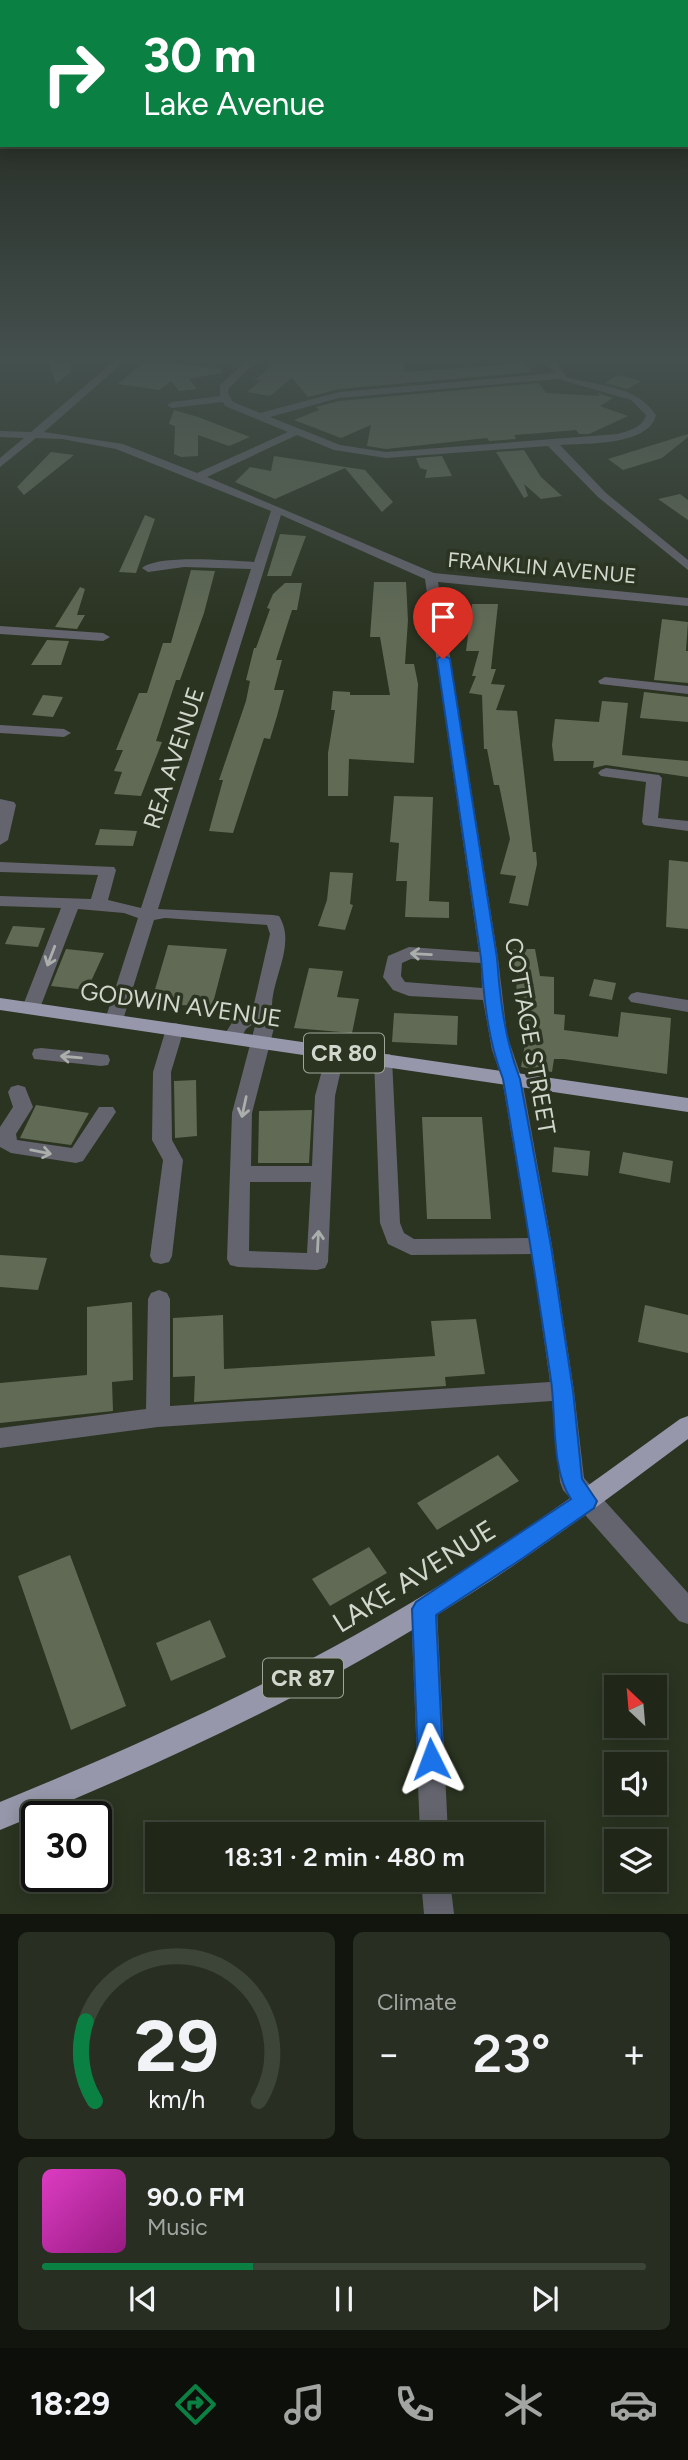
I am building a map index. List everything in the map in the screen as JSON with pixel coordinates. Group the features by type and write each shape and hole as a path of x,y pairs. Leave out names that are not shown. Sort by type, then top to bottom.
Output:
{"main road":[{"name":"GODWIN AVENUE","path":"0,1004 688,1105"},
{"name":"LAKE AVENUE","path":"0,1816 101,1776 227,1718 344,1657 515,1551 688,1426"}],"street":[{"path":"0,464 17,449"},
{"name":"FRANKLIN AVENUE","path":"122,449 277,509 431,577 688,602"},
{"path":"197,477 258,449"},
{"path":"347,449 386,455 465,449"},
{"path":"558,449 603,495 688,566"},
{"name":"REA AVENUE","path":"114,1020 277,509"},
{"path":"148,568 184,563 259,566"},
{"name":"COTTAGE STREET","path":"431,577 489,958 492,994 503,1057 512,1079 541,1246 563,1391 572,1482 586,1501 688,1612"},
{"path":"0,629 103,637"},
{"path":"605,681 688,691"},
{"path":"0,729 64,733"},
{"path":"606,773 654,778 650,822 688,826"},
{"path":"0,804 8,805 0,840"},
{"path":"0,867 108,870 98,904"},
{"path":"0,901 98,904 127,908 147,916 165,913 273,920 279,934 261,1011 266,1024 242,1113 238,1259 317,1262 325,1096 336,1052"},
{"path":"31,1008 71,904"},
{"path":"489,958 409,953 394,960 392,977 399,986 409,990 492,994"},
{"path":"637,998 688,1006"},
{"path":"232,1037 239,1025 261,1011"},
{"path":"161,1256 173,1160 162,1140 162,1072 175,1029"},
{"path":"41,1055 101,1060"},
{"path":"383,1059 390,1223 396,1238 411,1247 541,1246"},
{"path":"18,1092 23,1107 6,1135 6,1141 11,1146 76,1156 84,1149 97,1123 106,1112"},
{"path":"240,1174 321,1174"},
{"path":"158,1417 159,1299"},
{"path":"0,1438 158,1417 563,1391"},
{"path":"424,1609 433,1822"},
{"path":"437,1892 439,1914"}],"building":[{"path":"174,449 198,449 198,456 181,457 174,454"},
{"path":"639,449 673,449 662,458 623,470 608,459"},
{"path":"524,450 541,477 562,496 541,499 524,484 528,496 524,498 496,452"},
{"path":"51,452 74,455 24,495 17,487"},
{"path":"274,456 365,470 393,502 382,512 345,468 275,499 235,482 250,467 271,471"},
{"path":"442,456 452,476 425,478 427,470 420,468 416,458"},
{"path":"680,494 688,500 688,520 658,499"},
{"path":"145,515 155,519 136,573 119,572"},
{"path":"280,534 306,536 291,576 267,576"},
{"path":"191,570 215,571 204,613 180,680 176,680 156,741 162,742 141,796 114,794 122,772 114,771 123,750 116,750 139,693 147,693 163,643 171,643"},
{"path":"374,582 406,582 408,620 405,664 414,664 418,684 414,763 349,759 348,796 328,796 328,753 335,710 331,710 333,691 350,692 350,695 390,695 380,637 370,637"},
{"path":"285,583 302,583 297,610 292,610 276,660 282,660 274,690 284,690 270,739 264,738 233,833 209,831 223,780 219,780 246,701 250,681 246,680 254,648 270,609 267,608 273,594"},
{"path":"80,587 85,589 77,615 85,615 77,629 55,627"},
{"path":"472,604 498,604 491,669 496,669 491,684 505,685 496,710 517,711 533,852 536,852 537,864 528,906 509,903 516,876 500,874 510,839 499,785 494,785 487,749 484,749 482,695 469,693 476,676 472,676 479,651 466,651"},
{"path":"662,619 688,622 688,683 654,680"},
{"path":"47,640 69,641 61,665 31,665"},
{"path":"644,692 688,697 688,722 640,718"},
{"path":"43,695 63,697 53,717 32,715"},
{"path":"602,701 628,703 622,755 688,761 688,777 606,765 593,768 594,761 554,761 552,745 555,719 599,722"},
{"path":"394,796 433,797 429,901 449,902 449,918 405,917 407,881 396,881 399,843 390,842"},
{"path":"100,829 137,831 133,846 95,845"},
{"path":"669,860 688,862 688,929 666,927"},
{"path":"330,872 353,873 350,904 353,905 345,930 318,926 327,900"},
{"path":"13,926 45,928 38,947 5,944"},
{"path":"168,945 227,949 212,1007 151,1003"},
{"path":"66,949 104,953 87,990 51,986"},
{"path":"509,949 535,949 540,976 554,977 554,1014 565,1015 564,1030 618,1037 621,1012 671,1018 667,1074 564,1059 554,1059 552,1072 521,1067 528,1027 517,1026 520,1003 516,1003 517,968 512,968"},
{"path":"309,968 343,971 337,997 359,999 352,1033 294,1028"},
{"path":"594,979 616,983 612,1000 589,996"},
{"path":"394,1013 458,1016 457,1045 392,1042"},
{"path":"196,1080 197,1136 175,1138 174,1081"},
{"path":"36,1105 89,1113 71,1145 20,1138"},
{"path":"312,1110 309,1163 258,1163 259,1111"},
{"path":"422,1117 482,1117 491,1219 427,1219"},
{"path":"554,1147 590,1151 588,1176 552,1172"},
{"path":"623,1152 673,1161 670,1183 619,1173"},
{"path":"0,1255 47,1258 38,1290 0,1287"},
{"path":"132,1302 133,1380 112,1382 113,1411 0,1423 0,1383 87,1375 87,1307"},
{"path":"645,1305 688,1315 688,1353 638,1342"},
{"path":"223,1315 224,1369 435,1356 431,1321 476,1319 485,1374 445,1377 446,1386 194,1402 195,1376 173,1377 173,1318"},
{"path":"498,1455 519,1481 437,1530 417,1503"},
{"path":"369,1547 387,1573 330,1606 312,1579"},
{"path":"70,1555 126,1706 71,1730 18,1576"},
{"path":"210,1620 226,1657 171,1681 156,1643"}],"route":[{"path":"431,1759 424,1609 515,1551 586,1501 572,1482 563,1391 541,1246 512,1079 503,1057 492,994 489,958 443,659"}]}
